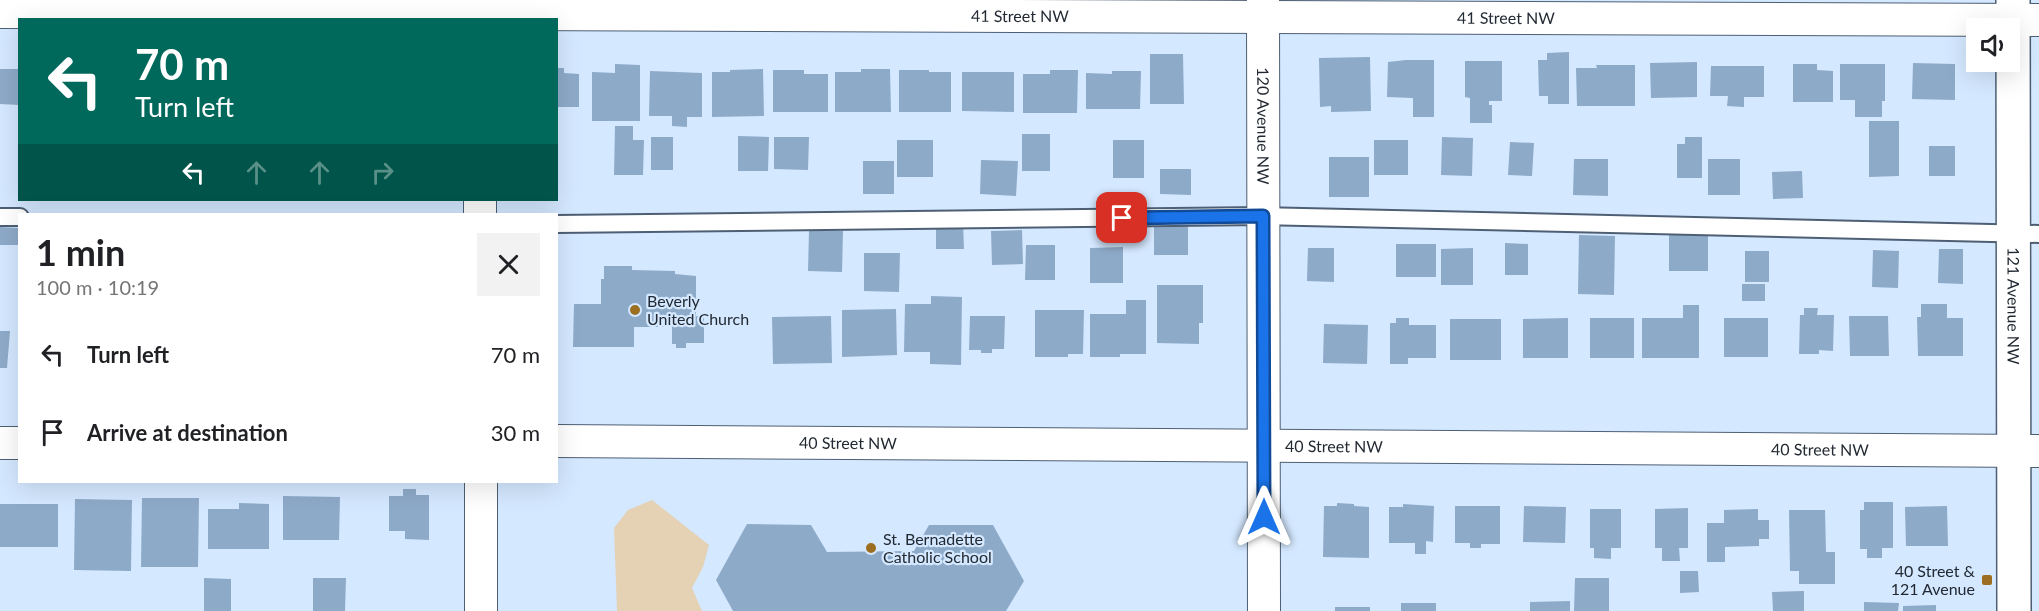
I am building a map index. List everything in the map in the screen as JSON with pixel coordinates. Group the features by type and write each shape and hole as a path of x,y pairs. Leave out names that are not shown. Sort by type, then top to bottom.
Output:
{"street":[{"name":"41 Street NW","path":"0,12 1263,9 2021,13"},
{"name":"120 Avenue NW","path":"1263,9 1264,611"},
{"name":"121 Avenue NW","path":"2014,611 2026,451 2026,234 2021,13"},
{"name":"40 Street NW","path":"558,441 2026,451"},
{"path":"0,443 18,443"},
{"path":"481,483 481,611"}],"lane":[{"path":"558,224 1263,216 2026,234"},
{"path":"0,217 18,217"}],"shaded area":[{"path":"652,500 709,545 703,567 692,588 702,611 617,611 614,528 628,510"}],"building":[{"path":"1569,52 1569,104 1548,104 1548,96 1539,96 1538,60 1547,60 1547,53"},
{"path":"1150,54 1183,54 1184,104 1150,104"},
{"path":"1370,57 1371,111 1331,112 1331,106 1320,107 1319,58"},
{"path":"1434,60 1434,117 1413,117 1413,98 1387,97 1388,62"},
{"path":"1465,61 1502,61 1502,101 1489,101 1489,105 1492,105 1492,123 1470,123 1470,98 1465,97"},
{"path":"1697,62 1697,97 1651,98 1650,63"},
{"path":"1913,63 1955,64 1955,100 1912,99"},
{"path":"615,64 640,65 640,121 592,121 592,72 615,73"},
{"path":"1793,64 1817,64 1817,70 1833,71 1833,102 1793,102"},
{"path":"1840,64 1885,64 1885,101 1882,101 1882,117 1855,117 1855,100 1840,100"},
{"path":"1596,65 1635,65 1635,106 1577,106 1576,68 1597,68"},
{"path":"1711,66 1764,66 1764,97 1744,97 1744,107 1727,106 1728,96 1710,96"},
{"path":"558,68 564,68 564,73 579,74 579,107 558,107"},
{"path":"0,69 18,69 18,105 0,104"},
{"path":"763,69 764,116 712,117 712,72"},
{"path":"861,69 890,69 891,112 835,112 835,72 861,72"},
{"path":"773,70 804,70 804,74 828,74 828,112 773,112"},
{"path":"899,70 951,72 951,112 899,112"},
{"path":"1050,70 1078,70 1077,113 1023,113 1023,74 1050,74"},
{"path":"650,71 702,73 702,117 687,117 687,127 672,126 672,116 649,116"},
{"path":"1112,71 1141,71 1140,109 1086,109 1086,73 1112,74"},
{"path":"962,72 1014,72 1014,112 962,111"},
{"path":"1869,121 1899,121 1899,176 1869,177"},
{"path":"615,126 633,126 633,140 644,140 643,175 614,175"},
{"path":"1022,134 1050,134 1050,171 1022,171"},
{"path":"738,136 769,137 768,171 738,171"},
{"path":"651,137 673,137 673,170 651,170"},
{"path":"774,137 809,137 808,170 774,169"},
{"path":"1442,137 1473,138 1472,176 1441,175"},
{"path":"1685,137 1702,137 1702,178 1677,178 1677,144 1685,144"},
{"path":"897,140 933,140 933,177 897,177"},
{"path":"1113,140 1144,140 1144,178 1113,178"},
{"path":"1374,140 1408,140 1408,175 1374,175"},
{"path":"1510,142 1534,143 1532,176 1508,175"},
{"path":"1929,146 1955,146 1955,176 1929,176"},
{"path":"1329,157 1369,157 1369,197 1329,197"},
{"path":"1574,159 1608,159 1608,196 1573,195"},
{"path":"1708,159 1740,159 1740,195 1708,195"},
{"path":"981,160 1018,161 1016,196 980,194"},
{"path":"863,161 894,161 894,194 863,194"},
{"path":"1160,169 1191,169 1191,195 1160,194"},
{"path":"1802,171 1803,198 1773,199 1772,172"},
{"path":"936,222 963,222 964,249 936,249"},
{"path":"1154,223 1188,223 1188,255 1154,255"},
{"path":"0,227 18,228 18,245 0,245"},
{"path":"809,230 843,231 842,272 808,271"},
{"path":"1022,230 1023,264 992,265 991,231"},
{"path":"1708,233 1708,271 1669,271 1669,234"},
{"path":"1579,235 1615,236 1614,295 1578,294"},
{"path":"1505,243 1528,244 1528,275 1505,275"},
{"path":"1396,244 1436,244 1436,277 1396,277"},
{"path":"1026,245 1055,245 1055,280 1025,280"},
{"path":"1123,247 1123,283 1090,283 1090,248"},
{"path":"1308,248 1334,248 1334,282 1307,281"},
{"path":"1473,248 1473,285 1441,285 1441,249"},
{"path":"1939,249 1963,249 1963,284 1938,283"},
{"path":"1873,250 1899,251 1898,288 1872,287"},
{"path":"1745,251 1769,251 1769,282 1745,282"},
{"path":"864,253 900,253 899,292 864,291"},
{"name":"Beverly United Church","path":"604,266 632,266 632,270 675,271 675,274 696,276 696,316 704,316 704,343 686,343 686,348 676,348 676,344 672,344 672,327 634,327 634,347 573,347 574,304 601,304 601,279 604,279"},
{"path":"1742,284 1765,284 1765,301 1742,301"},
{"path":"1157,285 1203,285 1203,323 1199,323 1199,344 1157,343"},
{"path":"931,296 962,297 961,365 930,364 930,352 904,352 905,304 931,304"},
{"path":"1126,300 1146,300 1146,354 1090,357 1090,314 1126,314"},
{"path":"1921,304 1947,304 1947,318 1963,318 1963,356 1918,356 1917,317 1921,317"},
{"path":"1683,305 1699,305 1699,358 1642,358 1642,318 1683,318"},
{"path":"1804,308 1818,308 1817,315 1834,315 1833,351 1819,350 1819,354 1799,354 1800,315 1804,315"},
{"path":"896,309 897,355 842,357 842,310"},
{"path":"1035,310 1084,310 1083,354 1068,354 1068,357 1035,357"},
{"path":"831,316 832,363 773,364 772,317"},
{"path":"970,316 1005,316 1004,349 992,349 992,353 969,350"},
{"path":"1849,316 1888,316 1889,356 1850,356"},
{"path":"1396,318 1409,318 1409,325 1436,325 1436,358 1408,358 1408,364 1390,364 1390,323 1396,323"},
{"path":"1568,318 1568,358 1523,358 1523,319"},
{"path":"1590,318 1634,318 1634,358 1590,358"},
{"path":"1724,318 1768,318 1768,357 1724,357"},
{"path":"1450,319 1501,319 1501,360 1450,360"},
{"path":"1324,324 1368,325 1367,364 1323,363"},
{"path":"0,331 10,331 7,368 0,368"},
{"path":"403,489 416,489 416,495 429,495 429,540 405,539 405,531 389,531 389,496 403,496"},
{"path":"283,496 340,497 339,540 283,540"},
{"path":"142,498 199,498 198,567 141,567"},
{"path":"75,499 132,500 131,571 74,570"},
{"path":"1864,502 1893,502 1893,548 1882,548 1882,558 1867,558 1867,549 1860,549 1860,510 1864,510"},
{"path":"239,503 269,504 269,549 208,549 208,509 239,509"},
{"path":"1337,503 1369,507 1369,558 1323,557 1324,506 1337,506"},
{"path":"0,504 58,504 58,547 0,547"},
{"path":"1403,504 1434,506 1433,542 1426,541 1426,554 1415,554 1415,543 1389,543 1389,507 1403,507"},
{"path":"1455,506 1500,506 1500,544 1481,544 1481,548 1470,548 1470,543 1455,543"},
{"path":"1524,506 1566,507 1565,543 1523,542"},
{"path":"1947,506 1948,546 1906,546 1905,507"},
{"path":"1688,508 1688,548 1679,548 1680,561 1662,561 1662,548 1655,548 1655,509"},
{"path":"1590,509 1621,509 1621,548 1611,548 1611,559 1594,558 1594,548 1590,548"},
{"path":"1758,509 1758,520 1769,520 1769,539 1759,539 1759,546 1725,547 1725,562 1707,562 1707,523 1724,523 1724,510"},
{"path":"1789,510 1825,510 1826,552 1835,552 1835,584 1799,584 1799,571 1790,571"},
{"path":"747,524 811,525 827,552 914,551 929,525 993,525 1024,581 1006,611 733,611 716,580"},
{"path":"1680,571 1698,571 1699,592 1680,593"},
{"path":"204,578 231,579 231,611 204,611"},
{"path":"313,578 346,578 345,611 313,611"},
{"path":"1575,578 1609,578 1609,611 1574,611"},
{"path":"1804,591 1804,611 1773,611 1772,592"},
{"path":"1570,601 1570,611 1530,611 1530,602"},
{"path":"1864,602 1899,603 1898,611 1864,611"},
{"path":"1401,603 1436,603 1436,611 1401,611"},
{"path":"1936,605 1936,611 1903,611 1903,606"},
{"path":"1335,607 1370,607 1370,611 1335,611"}],"place":[{"name":"Beverly United Church","path":"635,310"},
{"name":"St. Bernadette Catholic School","path":"871,548"},
{"name":"40 Street & 121 Avenue","path":"1987,580"}],"route":[{"path":"1122,218 1263,216 1264,517"}]}
